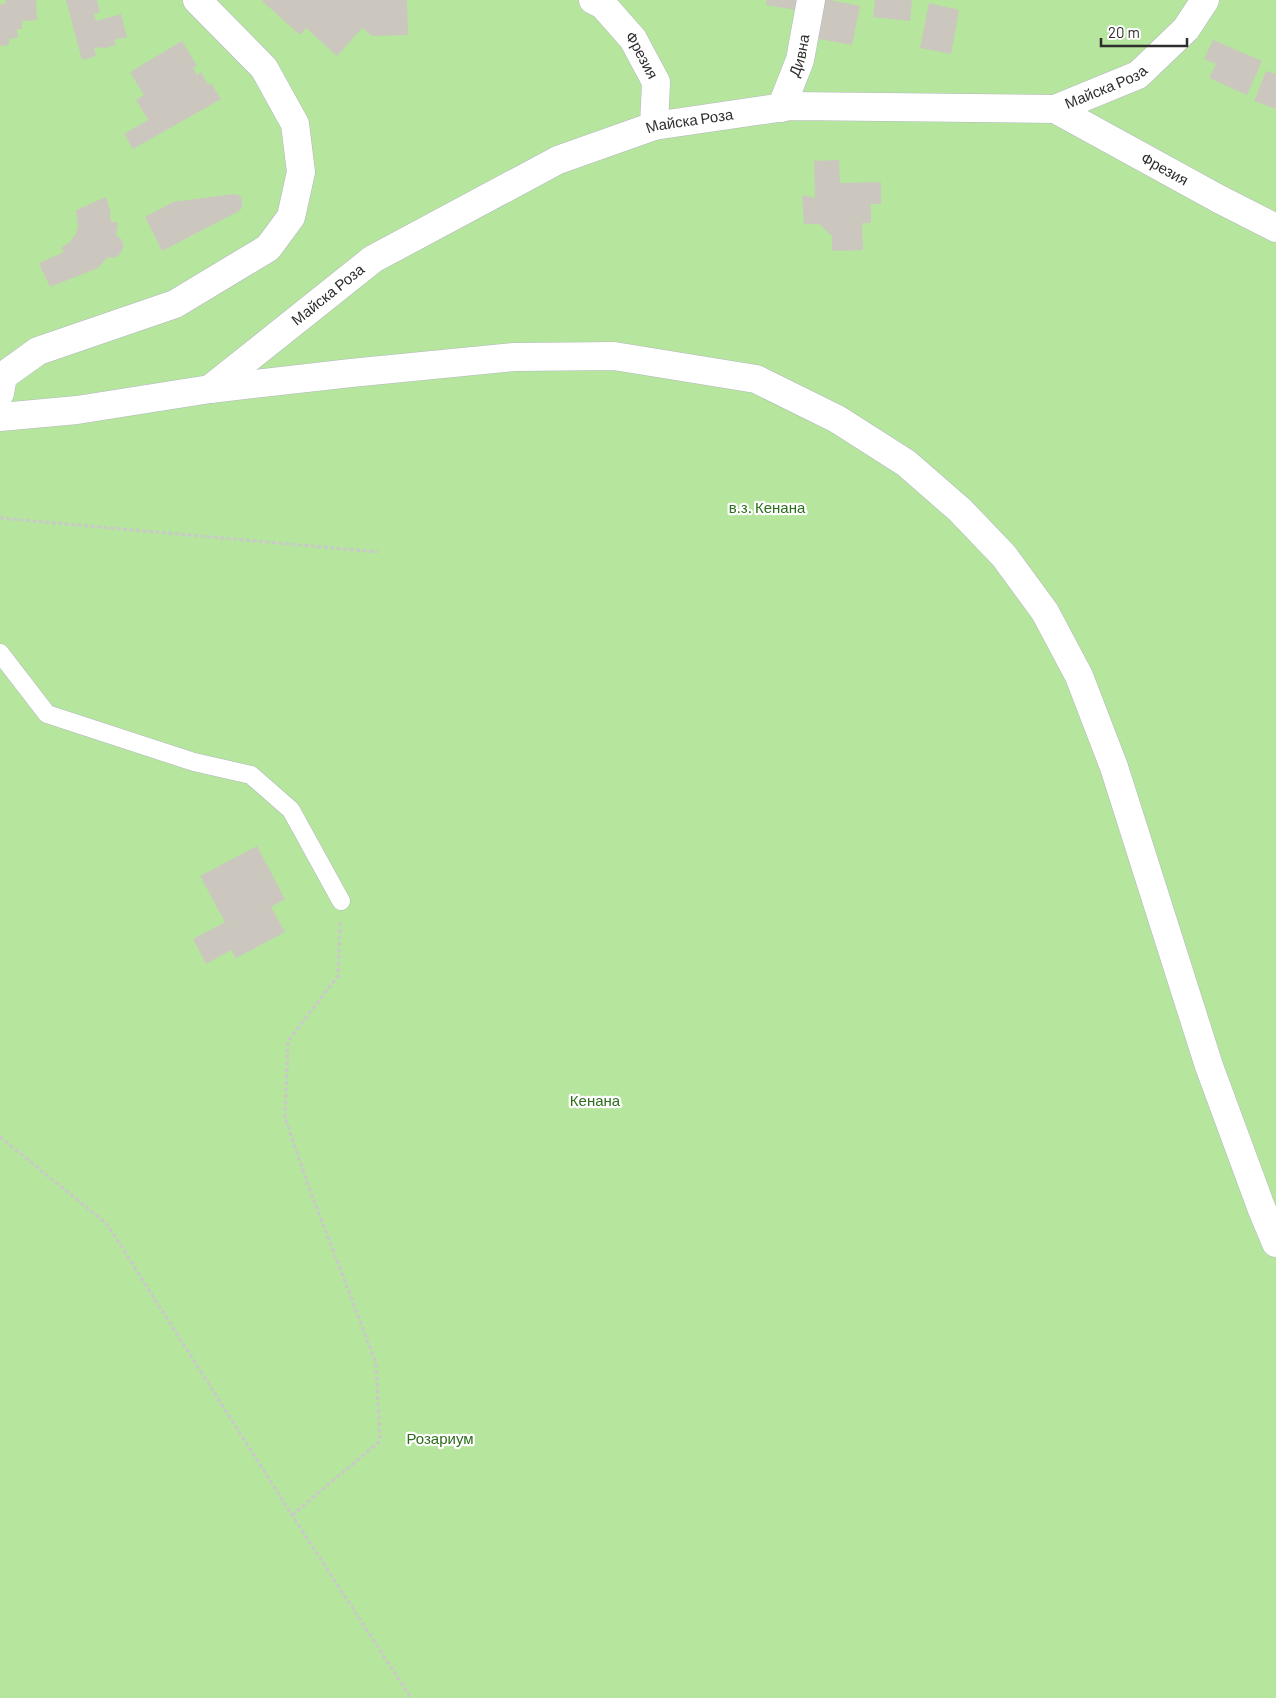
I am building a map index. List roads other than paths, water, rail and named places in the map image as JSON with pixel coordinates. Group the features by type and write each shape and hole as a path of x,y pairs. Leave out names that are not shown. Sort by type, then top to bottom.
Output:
{"street":[{"path":"0,393 2,376 38,351 175,304 268,248 291,217 301,172 295,124 264,68 197,0"},
{"name":"Фрезия","path":"592,0 603,5 633,39 656,82 654,126"},
{"name":"Дивна","path":"781,108 800,60 811,0"},
{"name":"Майска Роза","path":"210,389 372,259 558,160 654,126 781,108 1055,108 1138,75 1186,29 1205,0"},
{"name":"Фрезия","path":"1055,108 1219,199 1276,228"},
{"path":"0,416 77,410 210,389 514,357 614,356 756,379 837,419 906,463 960,510 1004,556 1045,612 1079,676 1114,767 1209,1066 1276,1243"}],"lane":[{"path":"0,653 47,714 194,762 251,775 291,810 341,901"}],"park label":[{"name":"в.з. Кенана","path":"767,508"},
{"name":"Кенана","path":"595,1101"},
{"name":"Розариум","path":"440,1439"}]}
